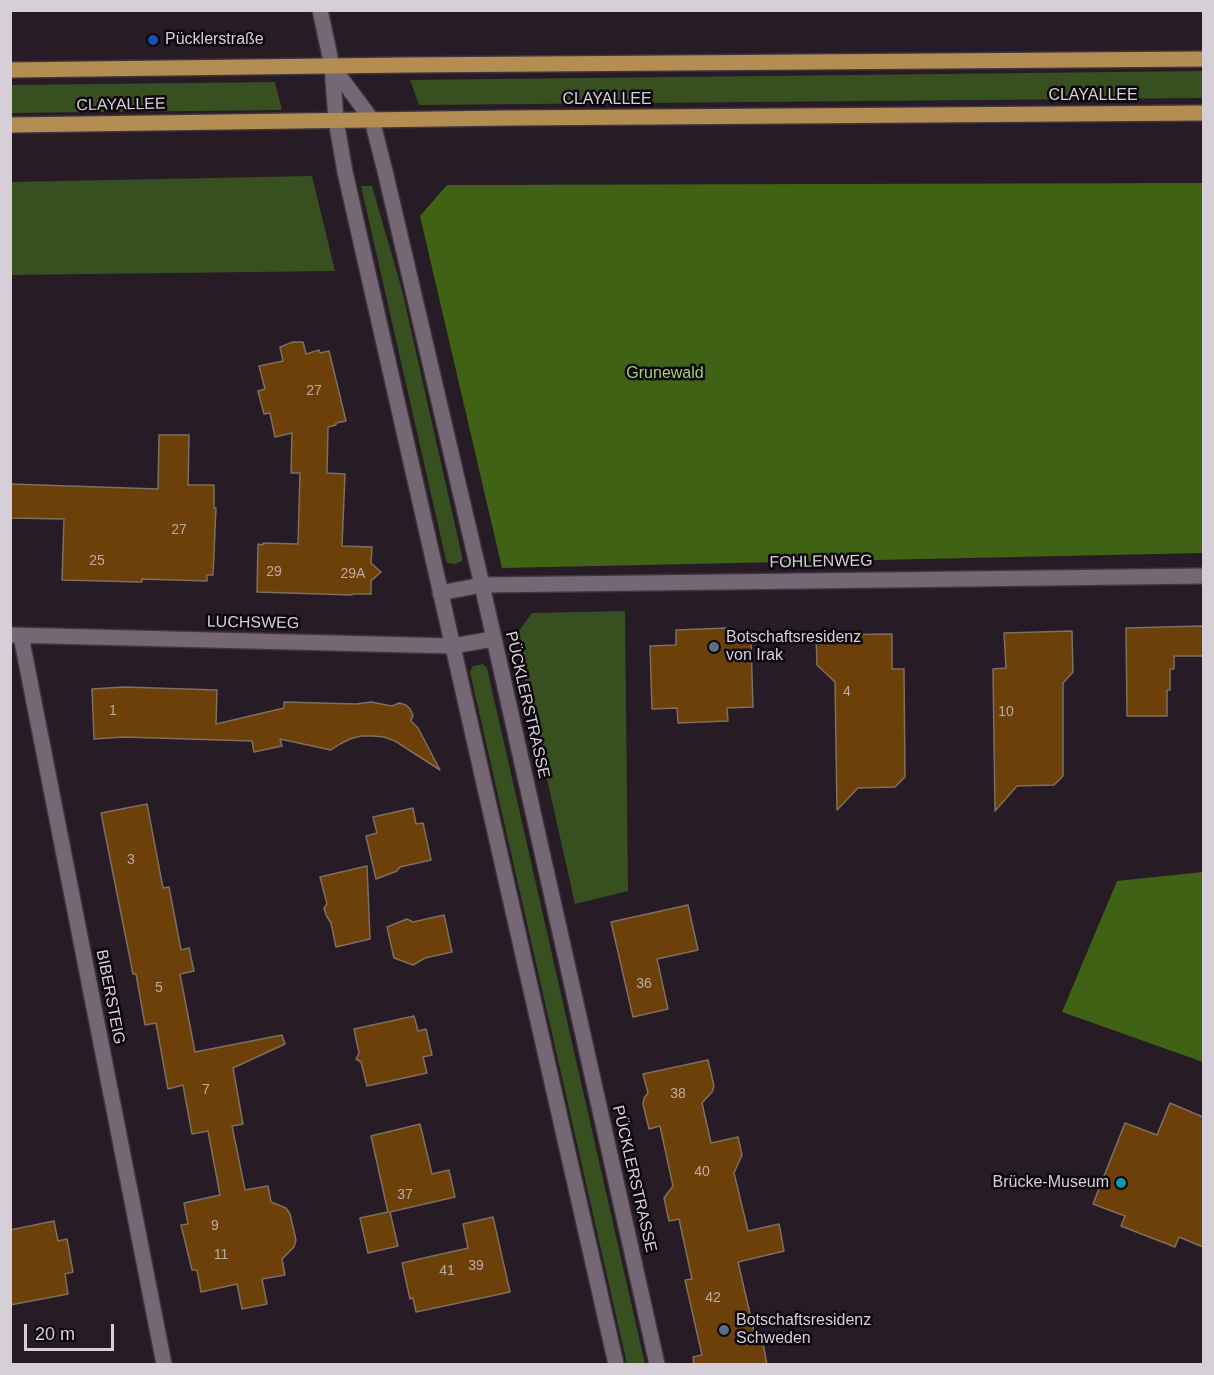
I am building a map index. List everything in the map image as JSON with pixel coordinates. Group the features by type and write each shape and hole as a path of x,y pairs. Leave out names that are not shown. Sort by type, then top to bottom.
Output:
{"main road":[{"path":"10,70 1203,59"},
{"name":"CLAYALLEE","path":"10,125 1203,113"}],"street":[{"name":"PÜCKLERSTRASSE","path":"320,10 332,66 336,120 345,172 616,1365"},
{"name":"PÜCKLERSTRASSE","path":"332,66 372,120 385,171 482,585 657,1365"},
{"name":"FOHLENWEG","path":"440,593 482,585 1203,576"},
{"name":"LUCHSWEG","path":"16,635 453,646 494,639"},
{"name":"BIBERSTEIG","path":"16,635 164,1365"}],"green space":[{"path":"1203,71 1203,98 419,105 410,80"},
{"path":"275,82 282,110 11,113 11,85"},
{"path":"312,176 335,271 11,275 11,182"},
{"name":"Grunewald","path":"1203,183 1203,553 502,568 420,216 447,185"},
{"path":"361,186 372,186 402,290 462,556 462,561 455,564 447,563 446,560"},
{"path":"625,611 628,891 575,904 515,636 532,613"},
{"path":"483,664 487,668 645,1364 627,1364 470,672 473,666"},
{"path":"1203,872 1203,1062 1062,1012 1117,881"}],"building":[{"path":"293,342 303,342 306,354 319,350 320,353 329,351 346,421 328,427 327,473 345,474 342,546 372,547 371,563 381,572 371,581 371,594 257,592 258,544 298,544 300,473 291,473 292,433 275,437 270,413 264,414 258,391 265,389 259,366 283,361 280,347"},
{"path":"159,435 189,435 188,485 214,485 214,508 216,508 213,575 207,575 207,581 62,580 64,519 10,518 10,484 158,489"},
{"path":"1203,626 1203,656 1174,656 1174,669 1170,669 1170,690 1167,690 1167,716 1127,716 1126,628"},
{"path":"727,628 728,643 751,642 753,707 727,708 728,721 678,723 677,708 652,709 650,646 676,645 676,630"},
{"path":"1072,631 1073,672 1063,683 1063,776 1054,785 1017,786 995,811 993,669 1006,668 1004,633"},
{"path":"892,634 892,669 904,669 905,777 895,787 858,788 837,810 835,682 817,665 816,635"},
{"path":"124,687 217,690 216,724 284,708 284,702 356,704 371,702 392,706 399,703 410,709 413,715 411,721 418,728 440,770 395,741 373,736 350,739 331,750 280,739 282,746 254,752 252,741 124,737 94,739 92,689"},
{"path":"147,804 163,888 169,887 181,950 189,948 194,971 180,974 195,1052 282,1035 285,1044 233,1068 243,1124 232,1126 245,1190 268,1186 271,1202 286,1208 290,1214 296,1240 294,1247 282,1259 285,1275 262,1279 267,1304 242,1309 237,1284 201,1292 197,1270 192,1270 181,1225 188,1224 184,1203 220,1195 208,1131 192,1134 183,1085 168,1089 156,1023 145,1025 101,813"},
{"path":"413,808 416,824 423,823 431,860 400,867 397,871 376,879 366,836 377,833 373,817"},
{"path":"367,866 370,939 336,947 331,923 324,908 327,904 320,877"},
{"path":"688,905 698,950 657,959 668,1009 633,1017 611,922"},
{"path":"444,915 452,952 425,958 413,965 394,958 387,927 407,919 413,922"},
{"path":"414,1016 418,1031 426,1029 432,1055 423,1057 427,1073 367,1086 361,1062 356,1059 359,1053 354,1029"},
{"path":"708,1060 714,1086 712,1092 702,1103 711,1143 738,1137 742,1155 734,1173 748,1231 779,1224 784,1251 738,1262 756,1340 762,1338 767,1365 694,1365 693,1357 702,1355 685,1280 692,1279 679,1219 669,1221 664,1198 673,1186 660,1126 649,1129 643,1104 648,1093 643,1074"},
{"name":"Brücke-Museum","path":"1170,1103 1203,1117 1203,1247 1179,1237 1175,1247 1121,1226 1125,1216 1093,1204 1125,1123 1157,1135"},
{"path":"420,1124 432,1174 449,1170 455,1197 390,1212 398,1246 368,1253 360,1218 388,1212 371,1136"},
{"path":"493,1217 510,1292 416,1312 413,1298 410,1299 402,1263 468,1248 463,1224"},
{"path":"54,1221 58,1241 67,1239 73,1272 65,1274 68,1294 10,1305 10,1230"}],"place":[{"name":"Pücklerstraße","path":"153,40"},
{"name":"Botschaftsresidenz von Irak","path":"714,647"},
{"name":"Brücke-Museum","path":"1121,1183"},
{"name":"Botschaftsresidenz Schweden","path":"724,1330"}]}
